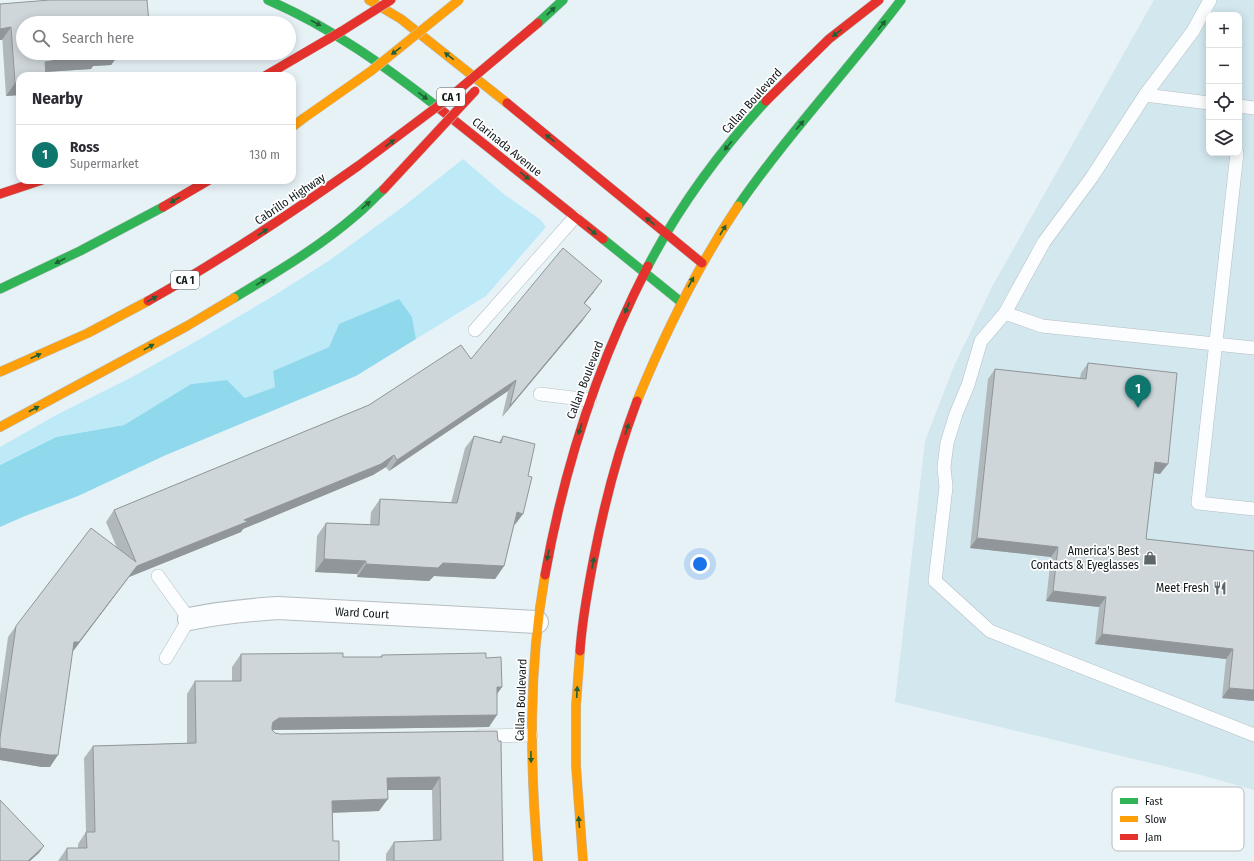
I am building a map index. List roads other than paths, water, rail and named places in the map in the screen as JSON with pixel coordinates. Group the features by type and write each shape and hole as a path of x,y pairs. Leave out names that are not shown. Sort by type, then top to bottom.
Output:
{"main road":[{"name":"Clarinada Avenue","path":"268,0 321,25 370,57 419,92 680,302"},
{"path":"369,0 401,19 449,56 702,263"},
{"path":"296,58 391,0"},
{"path":"296,124 371,71 459,0"},
{"name":"Cabrillo Highway","path":"0,372 92,330 138,307 182,282 272,226 440,106 495,61 563,0"},
{"name":"Callan Boulevard","path":"538,861 533,805 531,735 533,664 537,622 547,557 573,450 610,348 644,273 666,233 695,188 745,125 806,61 831,37 879,0"},
{"path":"583,861 578,806 576,738 579,654 586,601 596,548 606,502 623,442 652,366 680,302 733,213 764,169 855,59 901,0"},
{"path":"0,428 187,326 271,276 324,240 355,216 410,163 538,23"},
{"path":"272,72 292,60"},
{"path":"0,194 30,184"},
{"path":"0,289 106,238 146,217 202,184"}],"street":[{"name":"Ward Court","path":"188,619 240,610 278,608 537,622"}],"lane":[{"path":"1210,0 1193,31 1145,95 1092,177 1044,242 1005,313 981,341 968,385 956,414 947,443 944,466 946,487 935,581 990,630 1254,736"},
{"path":"1145,95 1206,103"},
{"path":"1242,106 1254,108"},
{"path":"1237,156 1198,503 1254,509"},
{"path":"475,330 575,217"},
{"path":"1005,313 1042,326 1254,348"},
{"path":"540,394 590,400"},
{"path":"158,576 188,619 166,658"},
{"path":"470,736 531,735"}],"place":[{"name":"Ross","path":"1138,408"},
{"name":"America's Best Contacts & Eyeglasses","path":"1150,558"},
{"name":"Meet Fresh","path":"1220,588"}]}
